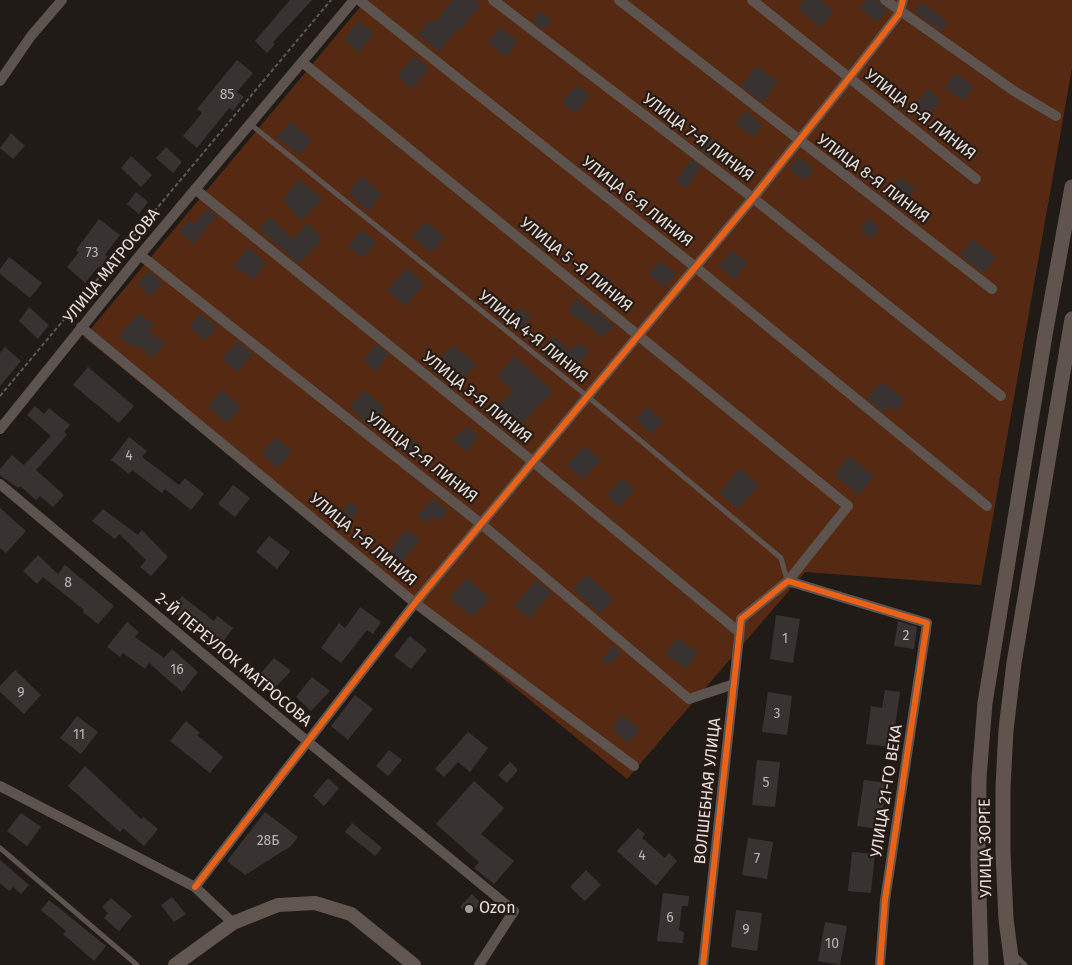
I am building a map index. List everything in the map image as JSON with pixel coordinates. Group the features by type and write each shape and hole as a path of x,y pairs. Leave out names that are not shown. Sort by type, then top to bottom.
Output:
{"main road":[{"name":"УЛИЦА ЗОРГЕ","path":"981,965 978,857 979,778 985,703 1045,335 1072,187"},
{"name":"УЛИЦА ЗОРГЕ","path":"1012,965 1009,949 1003,852 1003,787 1006,730 1024,605 1072,319"},
{"path":"175,965 233,923 278,905 315,903 351,914 414,965"}],"street":[{"path":"0,81 31,36 62,0"},
{"name":"УЛИЦА МАТРОСОВА","path":"0,429 140,255 354,0"},
{"name":"УЛИЦА 6-Я ЛИНИЯ","path":"359,0 694,266 987,506"},
{"name":"УЛИЦА 7-Я ЛИНИЯ","path":"493,0 753,198 1000,396"},
{"name":"УЛИЦА 8-Я ЛИНИЯ","path":"619,0 992,289"},
{"name":"УЛИЦА 9-Я ЛИНИЯ","path":"752,0 976,179"},
{"path":"886,0 1014,91 1056,116"},
{"path":"196,888 307,741 415,603 694,266 753,198 849,78 900,11 903,0"},
{"name":"УЛИЦА 5 -Я ЛИНИЯ","path":"302,62 848,506 788,581"},
{"name":"УЛИЦА 3-Я ЛИНИЯ","path":"195,189 532,461 739,632"},
{"name":"УЛИЦА 2-Я ЛИНИЯ","path":"140,255 480,523 688,699 734,684"},
{"name":"УЛИЦА 1-Я ЛИНИЯ","path":"81,327 415,603 634,766"},
{"name":"2-Й ПЕРЕУЛОК МАТРОСОВА","path":"0,484 307,741 514,911 479,965"},
{"name":"ВОЛШЕБНАЯ УЛИЦА","path":"703,965 740,619 788,581"},
{"name":"УЛИЦА 21-ГО ВЕКА","path":"788,581 927,623 885,900 880,965"},
{"path":"0,786 196,888 233,923"}],"lane":[{"name":"УЛИЦА 4-Я ЛИНИЯ","path":"249,123 587,396 781,558 788,581"},
{"path":"0,848 137,965"},
{"path":"1009,949 1025,965"}],"path":[{"path":"0,396 331,0"}],"shaded area":[{"path":"366,0 1072,0 1072,68 981,585 805,572 627,779 84,337"}],"building":[{"path":"290,0 312,0 273,42 275,44 267,53 255,41"},
{"path":"453,0 475,0 481,4 460,31 458,29 439,52 418,34 431,19 435,22"},
{"path":"804,0 820,0 834,11 820,27 798,8"},
{"path":"866,0 878,0 887,10 877,22 859,8"},
{"path":"921,2 948,21 941,31 914,12"},
{"path":"540,11 552,20 543,30 532,21"},
{"path":"358,21 374,32 359,53 344,40"},
{"path":"501,27 518,42 505,57 488,42"},
{"path":"414,56 429,68 412,89 397,76"},
{"path":"237,60 253,73 237,92 244,97 233,111 229,108 197,148 183,136 202,113 197,109"},
{"path":"756,66 778,81 763,103 741,86"},
{"path":"956,73 974,87 963,101 945,87"},
{"path":"577,85 590,96 576,114 562,102"},
{"path":"928,89 941,100 928,116 915,105"},
{"path":"746,111 763,125 753,137 736,124"},
{"path":"290,122 312,139 299,155 277,138"},
{"path":"11,133 25,146 13,159 0,148"},
{"path":"704,134 718,144 710,157 696,146"},
{"path":"166,147 182,162 173,173 156,158"},
{"path":"131,156 152,175 141,187 121,168"},
{"path":"799,157 814,169 805,181 790,169"},
{"path":"691,159 701,167 687,188 676,181"},
{"path":"362,176 382,195 368,211 348,192"},
{"path":"901,177 915,189 899,209 885,197"},
{"path":"298,179 323,199 301,221 283,201"},
{"path":"136,192 148,202 139,214 127,204"},
{"path":"208,208 217,216 193,244 179,232 189,220 194,224"},
{"path":"270,217 293,239 307,223 323,239 299,264 259,229"},
{"path":"869,218 880,229 871,239 860,229"},
{"path":"99,219 120,235 105,255 108,256 100,268 98,267 85,283 67,267 79,252 76,250"},
{"path":"426,221 445,237 431,253 412,236"},
{"path":"543,229 555,239 546,251 533,240"},
{"path":"362,230 377,242 363,258 347,246"},
{"path":"973,239 996,257 983,273 960,255"},
{"path":"249,247 266,264 253,279 233,266"},
{"path":"732,250 748,263 734,279 719,266"},
{"path":"9,257 42,283 30,298 0,274 0,269"},
{"path":"660,261 676,274 664,287 649,274"},
{"path":"406,268 425,284 405,306 387,290"},
{"path":"149,271 163,283 151,296 137,283"},
{"path":"600,272 615,284 606,294 592,283"},
{"path":"577,298 594,314 597,311 614,326 602,338 581,319 580,321 568,311"},
{"path":"29,307 49,325 38,339 19,321"},
{"path":"518,307 531,317 518,332 506,321"},
{"path":"138,313 154,324 149,331 165,344 153,358 138,346 136,349 119,336"},
{"path":"200,313 217,327 205,341 189,326"},
{"path":"554,336 570,351 578,342 590,351 575,368 558,353 551,361 540,352"},
{"path":"238,341 253,354 238,372 222,359"},
{"path":"376,344 388,354 376,372 363,360"},
{"path":"452,345 476,364 462,380 450,370 452,367 441,358"},
{"path":"5,347 21,361 0,386 0,353"},
{"path":"514,356 553,391 511,435 489,416 513,390 497,377"},
{"path":"88,367 134,406 119,423 73,385"},
{"path":"882,381 905,400 896,411 889,406 884,413 867,399"},
{"path":"222,390 241,407 227,423 208,407"},
{"path":"365,390 385,409 371,428 349,407"},
{"path":"35,406 44,414 49,408 70,425 64,432 67,435 36,470 64,495 53,507 40,496 36,500 20,486 18,488 0,475 0,469 12,455 24,465 51,436 27,415"},
{"path":"647,406 663,420 652,434 636,420"},
{"path":"466,426 478,436 467,452 453,440"},
{"path":"398,430 418,444 410,456 390,441"},
{"path":"129,437 147,451 142,457 179,485 185,478 204,494 191,510 165,489 162,493 132,470 129,474 111,460"},
{"path":"276,437 292,452 277,468 261,453"},
{"path":"585,446 601,460 583,479 567,465"},
{"path":"849,456 874,476 859,495 834,475"},
{"path":"740,468 759,485 737,509 719,493"},
{"path":"622,478 635,489 619,507 607,495"},
{"path":"233,485 250,498 235,517 218,504"},
{"path":"433,498 448,511 439,522 433,516 426,523 417,516"},
{"path":"349,502 359,508 352,519 342,514"},
{"path":"0,508 26,531 6,553 0,548"},
{"path":"103,509 138,535 142,530 168,557 151,576 140,567 146,560 119,534 115,539 92,521"},
{"path":"406,530 421,539 400,564 387,554"},
{"path":"269,536 290,552 277,569 256,552"},
{"path":"38,555 58,574 65,565 114,606 98,624 83,612 84,610 43,577 37,584 23,571"},
{"path":"587,574 613,599 600,614 573,589"},
{"path":"467,578 490,598 473,617 449,598"},
{"path":"536,580 552,592 529,619 514,606"},
{"path":"182,596 214,621 217,616 233,628 217,650 201,637 203,635 171,610"},
{"path":"360,607 381,622 373,634 367,630 341,663 321,648 339,623 345,628"},
{"path":"776,615 800,619 793,663 770,659"},
{"path":"898,621 917,627 914,649 894,646"},
{"path":"127,622 139,632 135,637 164,658 172,649 198,672 182,692 149,663 145,669 123,653 120,657 107,647"},
{"path":"410,636 427,650 411,669 394,656"},
{"path":"677,637 698,653 686,669 665,654"},
{"path":"613,645 621,652 611,664 601,660"},
{"path":"274,658 291,671 270,693 254,681"},
{"path":"15,670 41,695 24,714 0,692 0,686"},
{"path":"312,677 330,691 311,711 296,697"},
{"path":"885,690 900,692 892,747 866,744 871,706 882,708"},
{"path":"768,692 792,696 787,735 762,732"},
{"path":"355,695 373,709 348,740 331,726"},
{"path":"623,715 640,730 628,743 615,731 616,728 613,725"},
{"path":"77,716 98,732 81,754 60,738"},
{"path":"186,721 200,733 197,735 223,757 210,773 170,741"},
{"path":"468,732 488,748 470,772 458,762 444,777 435,769"},
{"path":"389,750 402,760 388,776 376,766"},
{"path":"757,760 780,762 775,807 752,805"},
{"path":"510,762 518,770 507,783 498,775"},
{"path":"85,766 141,819 143,817 158,829 144,846 123,828 120,832 68,786"},
{"path":"328,778 339,788 324,806 313,796"},
{"path":"864,780 887,783 880,829 857,826"},
{"path":"474,781 504,808 481,834 514,861 494,884 474,868 479,862 436,824"},
{"path":"265,812 298,837 291,846 245,875 227,861"},
{"path":"21,813 41,827 27,846 7,831"},
{"path":"352,823 382,848 375,856 345,832"},
{"path":"638,828 645,834 642,838 665,858 669,853 677,861 656,886 617,851"},
{"path":"748,838 773,842 767,879 742,875"},
{"path":"852,852 875,854 871,893 848,891"},
{"path":"0,860 29,885 21,894 13,887 9,891 0,883"},
{"path":"586,870 601,885 585,901 570,887"},
{"path":"663,893 689,896 688,906 682,906 679,930 684,932 683,943 657,941"},
{"path":"472,894 481,903 469,915 460,907"},
{"path":"172,897 186,914 174,922 161,905"},
{"path":"111,898 132,916 119,931 104,918 108,913 102,907"},
{"path":"49,900 106,946 94,961 63,934 66,931 41,910"},
{"path":"736,910 762,913 757,951 731,947"},
{"path":"825,922 847,926 840,965 818,961"}],"cycle path":[{"path":"195,887 415,603 753,198 857,68 899,14 903,0"},
{"path":"703,965 741,619 788,581 927,623 885,900 880,965"}],"place":[{"name":"Ozon","path":"469,909"}]}
